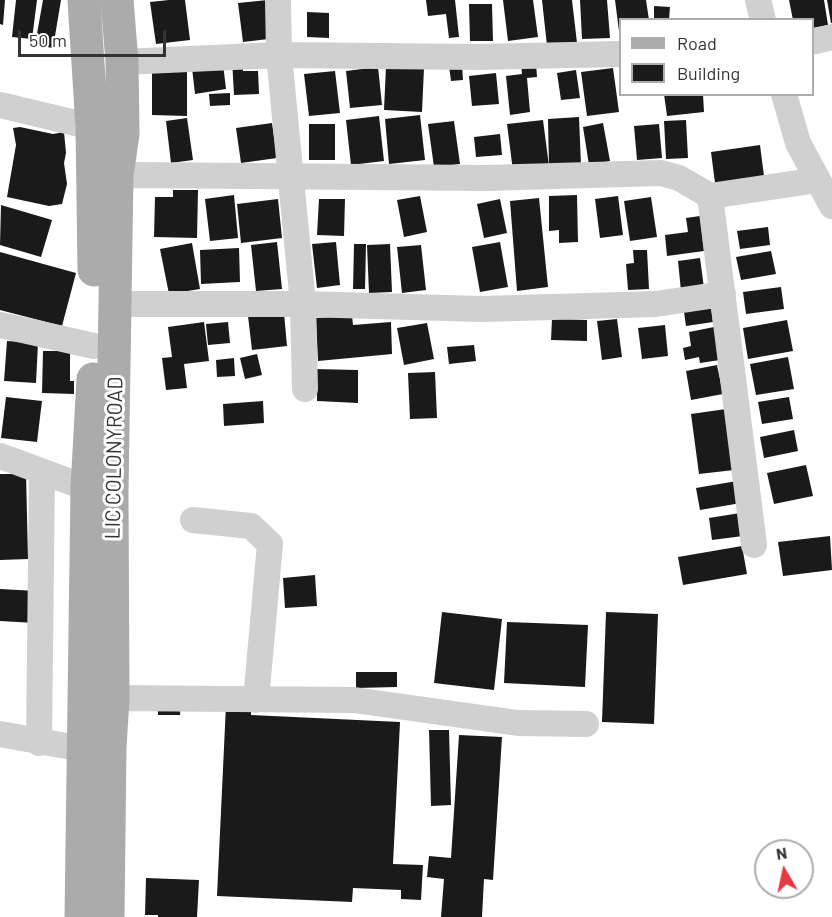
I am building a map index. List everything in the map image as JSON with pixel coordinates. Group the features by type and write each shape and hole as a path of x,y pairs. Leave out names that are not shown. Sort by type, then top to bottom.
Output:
{"main road":[{"name":"LIC COLONYROAD","path":"81,917 96,749 100,490 116,304 105,176 92,127 84,0"},
{"name":"LIC COLONYROAD","path":"108,917 96,749 113,698 94,346 105,176 123,134 122,62 117,0"}],"street":[{"path":"278,0 279,55 303,304 305,389"},
{"path":"758,0 762,18"},
{"path":"814,42 832,37"},
{"path":"122,62 279,55 476,57 619,54"},
{"path":"785,96 798,143 832,206"},
{"path":"0,105 92,127"},
{"path":"105,176 485,178 661,173 679,178 710,196 818,180"},
{"path":"710,196 754,545"},
{"path":"116,304 303,304 482,309 656,304 723,294"},
{"path":"0,325 94,346"},
{"path":"0,456 100,490"},
{"path":"39,743 42,472"},
{"path":"193,520 251,526 270,544 256,700"},
{"path":"113,698 354,700 519,723 586,724"},
{"path":"0,734 39,743 96,749"}],"building":[{"path":"0,0 5,0 3,25 0,24"},
{"path":"16,0 37,0 32,39 12,37"},
{"path":"43,0 61,0 53,48 35,45"},
{"path":"185,0 190,40 156,44 150,2"},
{"path":"268,0 277,38 243,42 238,3"},
{"path":"426,0 455,0 459,37 449,38 446,14 428,16"},
{"path":"503,0 533,0 538,37 508,41"},
{"path":"542,0 572,0 577,43 547,46"},
{"path":"580,0 607,0 610,38 582,39"},
{"path":"615,0 646,0 649,18 619,18 619,31"},
{"path":"789,0 824,0 828,25 814,28 814,18 793,18"},
{"path":"827,0 832,0 832,23 831,23"},
{"path":"469,4 492,4 493,41 470,41"},
{"path":"654,6 670,7 669,18 654,18"},
{"path":"307,12 329,13 329,38 307,37"},
{"path":"243,58 243,71 258,71 259,94 234,95 232,59"},
{"path":"536,63 537,77 527,78 530,112 510,115 506,76 522,74 521,64"},
{"path":"223,64 226,89 195,94 192,68"},
{"path":"152,65 187,65 187,116 152,115"},
{"path":"462,65 463,80 451,81 449,66"},
{"path":"386,66 424,68 422,112 384,110"},
{"path":"378,67 382,105 350,108 346,71"},
{"path":"613,68 619,112 587,116 581,72"},
{"path":"576,70 580,98 561,100 557,73"},
{"path":"335,71 340,113 309,116 304,74"},
{"path":"496,73 499,104 472,106 469,76"},
{"path":"230,93 230,105 210,106 209,94"},
{"path":"664,96 703,96 704,112 667,116"},
{"path":"420,115 425,160 389,164 385,119"},
{"path":"379,116 384,161 351,165 346,120"},
{"path":"579,117 581,165 549,166 548,119"},
{"path":"187,118 193,160 171,163 166,121"},
{"path":"543,120 549,166 513,171 507,124"},
{"path":"686,120 688,158 666,159 664,121"},
{"path":"454,121 460,164 434,167 428,124"},
{"path":"272,123 277,158 241,163 236,128"},
{"path":"603,123 610,161 589,165 583,127"},
{"path":"309,124 335,124 335,160 309,160"},
{"path":"659,124 662,158 637,160 634,126"},
{"path":"20,127 53,134 64,132 67,184 62,204 49,206 7,197 16,145 13,128"},
{"path":"500,134 502,155 476,157 474,137"},
{"path":"760,145 764,176 715,183 711,152"},
{"path":"173,190 198,190 197,238 154,237 155,197 173,197"},
{"path":"234,195 238,238 210,241 205,199"},
{"path":"577,195 578,242 559,243 559,230 549,231 549,196"},
{"path":"420,196 427,232 404,237 397,200"},
{"path":"618,196 623,235 600,238 595,199"},
{"path":"651,197 657,237 630,241 624,201"},
{"path":"539,198 548,287 517,291 510,201"},
{"path":"278,199 282,238 241,243 237,204"},
{"path":"319,199 345,199 344,236 317,235"},
{"path":"500,199 507,233 484,238 477,204"},
{"path":"1,205 52,220 41,257 0,245"},
{"path":"700,216 704,251 667,256 665,235 688,232 686,218"},
{"path":"768,227 770,245 740,249 737,231"},
{"path":"277,242 282,289 256,291 251,245"},
{"path":"336,242 340,285 317,288 312,244"},
{"path":"500,242 508,287 480,292 472,247"},
{"path":"192,243 200,289 169,294 160,249"},
{"path":"354,244 366,244 365,289 353,289"},
{"path":"390,244 392,292 369,293 367,245"},
{"path":"421,245 426,290 402,293 397,247"},
{"path":"239,248 240,282 201,284 200,250"},
{"path":"633,250 647,250 649,289 628,290 626,264 634,263"},
{"path":"771,251 776,274 741,280 736,257"},
{"path":"0,252 76,273 62,326 0,310"},
{"path":"700,258 704,288 681,291 678,261"},
{"path":"781,287 784,309 746,314 743,292"},
{"path":"710,301 713,322 686,326 683,305"},
{"path":"284,313 287,346 252,350 248,316"},
{"path":"352,316 353,325 391,322 392,354 318,361 316,318"},
{"path":"552,319 587,320 587,341 551,340"},
{"path":"617,319 622,357 602,360 597,321"},
{"path":"787,320 793,351 748,359 743,328"},
{"path":"204,322 209,361 184,364 187,388 166,390 162,358 172,357 168,327"},
{"path":"228,322 230,343 208,345 206,324"},
{"path":"427,323 434,359 404,365 397,328"},
{"path":"665,325 668,356 642,359 638,328"},
{"path":"714,327 720,360 700,363 699,357 685,360 683,348 691,346 689,332"},
{"path":"7,341 38,343 36,383 4,381"},
{"path":"474,345 476,361 449,364 447,347"},
{"path":"43,351 70,351 70,381 74,381 74,394 42,393"},
{"path":"257,354 262,375 245,379 240,358"},
{"path":"788,357 794,389 756,395 750,364"},
{"path":"234,358 235,376 217,377 216,360"},
{"path":"717,365 723,394 691,400 686,371"},
{"path":"314,369 358,370 358,403 317,401 317,392 313,392"},
{"path":"435,372 437,418 410,419 408,373"},
{"path":"6,397 42,401 37,442 1,438"},
{"path":"789,397 793,419 762,424 758,402"},
{"path":"263,401 264,423 224,426 223,404"},
{"path":"726,409 734,470 699,474 691,414"},
{"path":"794,430 798,451 764,458 760,437"},
{"path":"806,465 813,496 774,504 767,473"},
{"path":"0,474 26,474 28,559 0,560"},
{"path":"737,481 741,503 700,510 696,488"},
{"path":"740,513 743,536 712,540 709,518"},
{"path":"830,536 832,570 783,576 778,542"},
{"path":"742,546 747,574 683,585 678,557"},
{"path":"315,575 317,606 285,608 283,578"},
{"path":"0,589 37,591 35,623 0,621"},
{"path":"442,612 502,619 494,690 434,683"},
{"path":"606,612 658,614 654,724 602,722"},
{"path":"507,622 588,625 585,687 504,683"},
{"path":"356,672 397,672 397,687 356,688"},
{"path":"158,702 181,702 180,715 158,715"},
{"path":"226,705 251,706 251,715 400,722 393,864 423,865 421,900 401,899 401,890 353,888 352,902 217,896"},
{"path":"429,730 449,730 451,805 431,806"},
{"path":"459,735 502,737 493,880 484,879 482,917 441,917 444,879 427,877 429,856 451,858"},
{"path":"146,878 199,880 197,917 145,915"}]}
